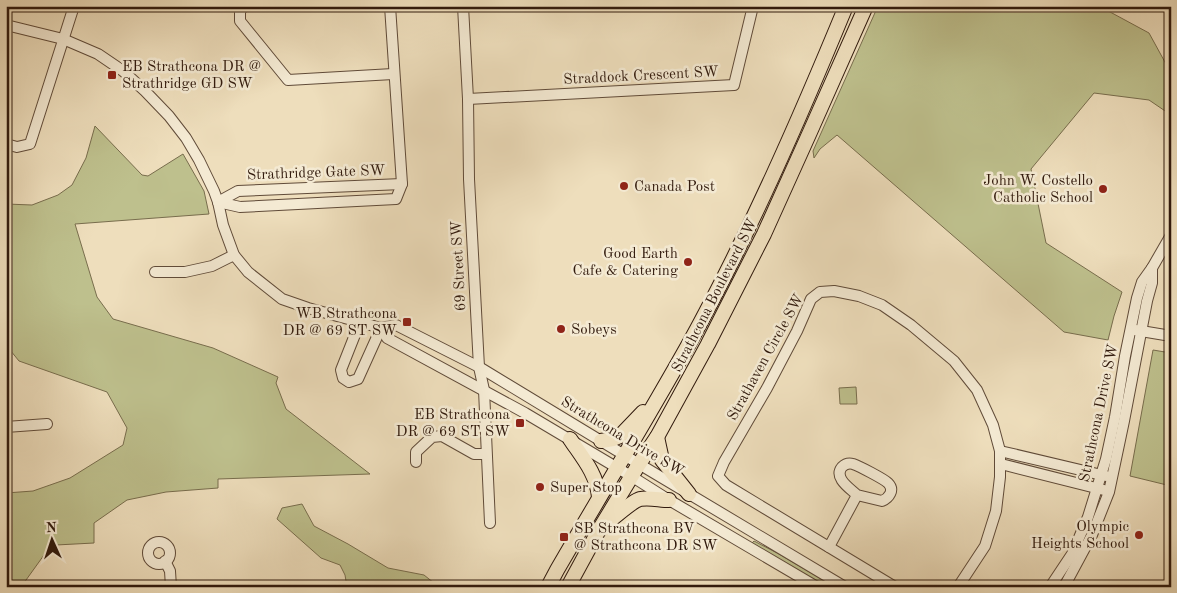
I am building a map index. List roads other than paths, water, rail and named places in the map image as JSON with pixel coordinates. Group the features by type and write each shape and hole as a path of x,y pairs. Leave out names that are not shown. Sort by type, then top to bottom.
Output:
{"main road":[{"name":"Strathcona Boulevard SW","path":"548,587 690,341 749,227 846,6"},
{"name":"Strathcona Boulevard SW","path":"568,587 638,464 657,437 708,344 764,234 866,6"},
{"path":"601,441 620,436 661,391"},
{"path":"657,437 662,460 689,494"},
{"path":"570,439 593,474 597,483 599,497"},
{"path":"599,530 632,502 639,499 669,500"}],"street":[{"path":"6,144 17,147 30,144 74,6"},
{"path":"245,6 240,10 240,21 288,80 393,74"},
{"path":"390,6 393,74 402,184"},
{"name":"69 Street SW","path":"463,6 478,367 484,390 490,523"},
{"name":"Straddock Crescent SW","path":"468,99 734,85 753,6"},
{"name":"Strathcona Drive SW","path":"6,25 63,38 98,54 123,71 145,91 169,116 186,138 199,160 218,202 223,225 234,255 248,272 282,299 381,328 396,325 478,367 845,587"},
{"name":"Strathridge Gate SW","path":"402,184 396,199 240,207 218,202 238,191 402,184"},
{"name":"Strathcona Drive SW","path":"1050,587 1075,547 1098,488 1115,417 1125,356 1147,301 1152,283 1152,268 1171,235"},
{"path":"155,272 185,272 212,266 234,255"},
{"name":"Strathaven Circle SW","path":"895,587 726,485 718,476 797,331 811,299 820,292 834,291 859,296 882,305 911,325 954,361 977,390 993,425 1000,451 1000,477 996,511 985,546 958,587"},
{"path":"360,322 341,370 343,378 350,382 358,379 381,328"},
{"name":"Strathcona Drive SW","path":"381,328 388,338 570,439 817,587"},
{"path":"1136,330 1171,336"},
{"name":"Strathcona Drive SW","path":"1064,587 1092,535 1109,492 1136,330"},
{"path":"6,427 47,424"},
{"path":"416,462 416,452 432,437 442,436 474,454 486,454"},
{"path":"1000,451 1112,478"},
{"path":"849,464 856,465 887,482 891,488 888,498 882,501 857,495 840,476 841,470 849,464"},
{"path":"1001,464 1109,492"},
{"path":"829,547 857,495"},
{"path":"165,561 170,571 171,587"}],"place":[{"name":"EB Strathcona DR @ Strathridge GD SW","path":"112,75"},
{"name":"Canada Post","path":"624,186"},
{"name":"John W. Costello Catholic School","path":"1103,189"},
{"name":"Good Earth Cafe & Catering","path":"688,262"},
{"name":"WB Strathcona DR @ 69 ST SW","path":"407,322"},
{"name":"Sobeys","path":"561,329"},
{"name":"EB Strathcona DR @ 69 ST SW","path":"520,423"},
{"name":"Super Stop","path":"540,487"},
{"name":"Olympic Heights School","path":"1139,535"},
{"name":"SB Strathcona BV @ Strathcona DR SW","path":"564,537"}]}
